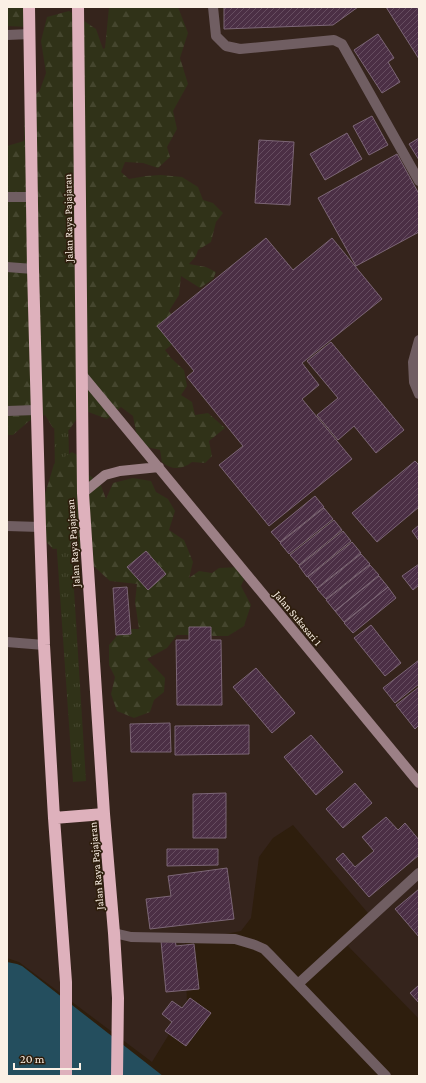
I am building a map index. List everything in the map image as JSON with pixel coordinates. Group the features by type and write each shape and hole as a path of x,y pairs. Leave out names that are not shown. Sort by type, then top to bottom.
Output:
{"highway":[{"path":"29,7 36,410 44,645 54,818 66,982 66,1076"},
{"name":"Jalan Raya Pajajaran","path":"78,7 83,376 83,493 104,814 118,998 117,1076"},
{"path":"54,818 104,814"}],"street":[{"path":"213,7 216,36 226,46 240,50 334,40 342,44 419,181"},
{"path":"7,35 30,34"},
{"path":"7,197 33,197"},
{"path":"7,267 34,269"},
{"path":"419,340 413,362 414,382 419,394"},
{"name":"Jalan Sukasari 1","path":"83,376 419,783"},
{"path":"7,410 36,410"},
{"path":"83,493 105,474 158,467"},
{"path":"7,526 40,527"},
{"path":"7,642 44,645"},
{"path":"298,984 419,873"},
{"path":"114,933 131,937 235,939 264,949 386,1076"}],"shaded area":[{"path":"7,7 383,7 419,20 419,1019 348,946 373,919 293,825 273,838 259,857 251,918 241,931 185,942 187,1005 152,1062 19,962 7,958"}],"green space":[{"path":"7,7 28,7 28,27 7,26"},
{"path":"109,7 178,7 188,33 180,58 188,84 173,111 177,129 167,147 170,157 158,168 143,163 125,162 121,172 129,179 161,175 182,177 198,187 203,200 213,203 223,213 216,222 211,242 198,250 196,256 189,264 206,267 216,272 213,279 200,288 181,276 179,295 169,311 178,325 179,339 165,350 184,370 187,386 181,395 192,402 195,415 208,413 225,428 209,441 212,456 205,463 192,462 180,468 173,468 165,465 162,462 160,450 147,447 137,437 133,416 121,407 107,419 83,410 69,430 53,428 45,415 29,421 13,435 7,435 7,146 24,141 25,106 40,90 46,73 41,41 47,17 69,11 96,29 103,49 105,48"},
{"path":"59,30 71,542 86,781 73,782 56,538 48,31"},
{"path":"72,452 86,460 89,475 100,483 106,499 113,483 133,478 151,481 156,492 168,499 175,511 169,530 184,540 193,562 189,578 199,571 212,573 219,568 239,567 246,575 241,586 251,605 244,626 228,636 213,636 200,630 194,635 177,635 167,648 147,659 165,678 164,692 154,700 150,712 134,718 117,711 111,694 115,677 109,665 109,645 123,629 139,629 135,602 137,584 110,581 89,562 87,548 71,552 63,548 53,549 37,532 34,512 46,491 54,464"}],"water":[{"path":"7,962 22,966 163,1076 7,1076"}],"building":[{"path":"224,7 358,7 333,25 224,29"},
{"path":"386,7 419,7 419,59"},
{"path":"378,34 394,58 388,62 400,82 382,93 354,50"},
{"path":"372,116 388,145 369,155 353,126"},
{"path":"347,133 362,159 325,180 310,154"},
{"path":"419,138 419,160 409,144"},
{"path":"259,140 294,142 290,205 255,203"},
{"path":"397,154 419,194 419,232 356,266 318,198"},
{"path":"266,238 293,270 332,238 382,299 302,363 319,385 302,399 352,459 269,526 219,465 243,446 187,377 194,371 157,326"},
{"path":"331,342 404,430 376,453 354,426 338,440 317,415 338,398 307,361"},
{"path":"415,461 419,465 419,507 377,542 352,513"},
{"path":"315,496 324,507 280,542 271,532"},
{"path":"324,508 333,519 289,554 280,543"},
{"path":"334,520 342,530 299,565 290,555"},
{"path":"419,525 419,541 412,531"},
{"path":"343,531 351,541 307,577 299,566"},
{"path":"352,542 361,553 317,588 308,577"},
{"path":"146,551 166,574 148,590 127,567"},
{"path":"361,554 370,564 326,599 317,589"},
{"path":"419,564 419,585 413,590 402,576"},
{"path":"370,565 379,575 335,611 326,600"},
{"path":"379,576 388,587 344,622 335,611"},
{"path":"127,587 131,634 116,635 113,588"},
{"path":"388,587 396,598 353,633 344,623"},
{"path":"371,625 401,663 385,676 354,638"},
{"path":"189,627 211,627 211,640 221,640 222,705 177,705 176,640 189,640"},
{"path":"419,660 419,684 395,703 383,688"},
{"path":"256,668 295,713 272,733 233,687"},
{"path":"419,687 419,725 415,729 396,705"},
{"path":"170,723 171,752 131,752 130,724"},
{"path":"249,725 249,754 175,755 175,726"},
{"path":"311,735 343,772 316,795 284,757"},
{"path":"355,783 372,803 343,828 326,809"},
{"path":"226,793 226,838 193,838 193,794"},
{"path":"386,817 398,830 405,823 419,840 419,855 369,897 336,859 343,853 355,867 374,851 362,837"},
{"path":"167,849 218,849 218,865 167,866"},
{"path":"227,868 234,919 150,929 146,899 171,896 168,876"},
{"path":"419,889 419,937 395,909"},
{"path":"175,939 176,946 194,944 199,989 166,992 161,941"},
{"path":"419,985 419,1003 410,993"},
{"path":"190,998 211,1013 186,1046 165,1031 172,1022 162,1014 172,1001 182,1008"}]}
